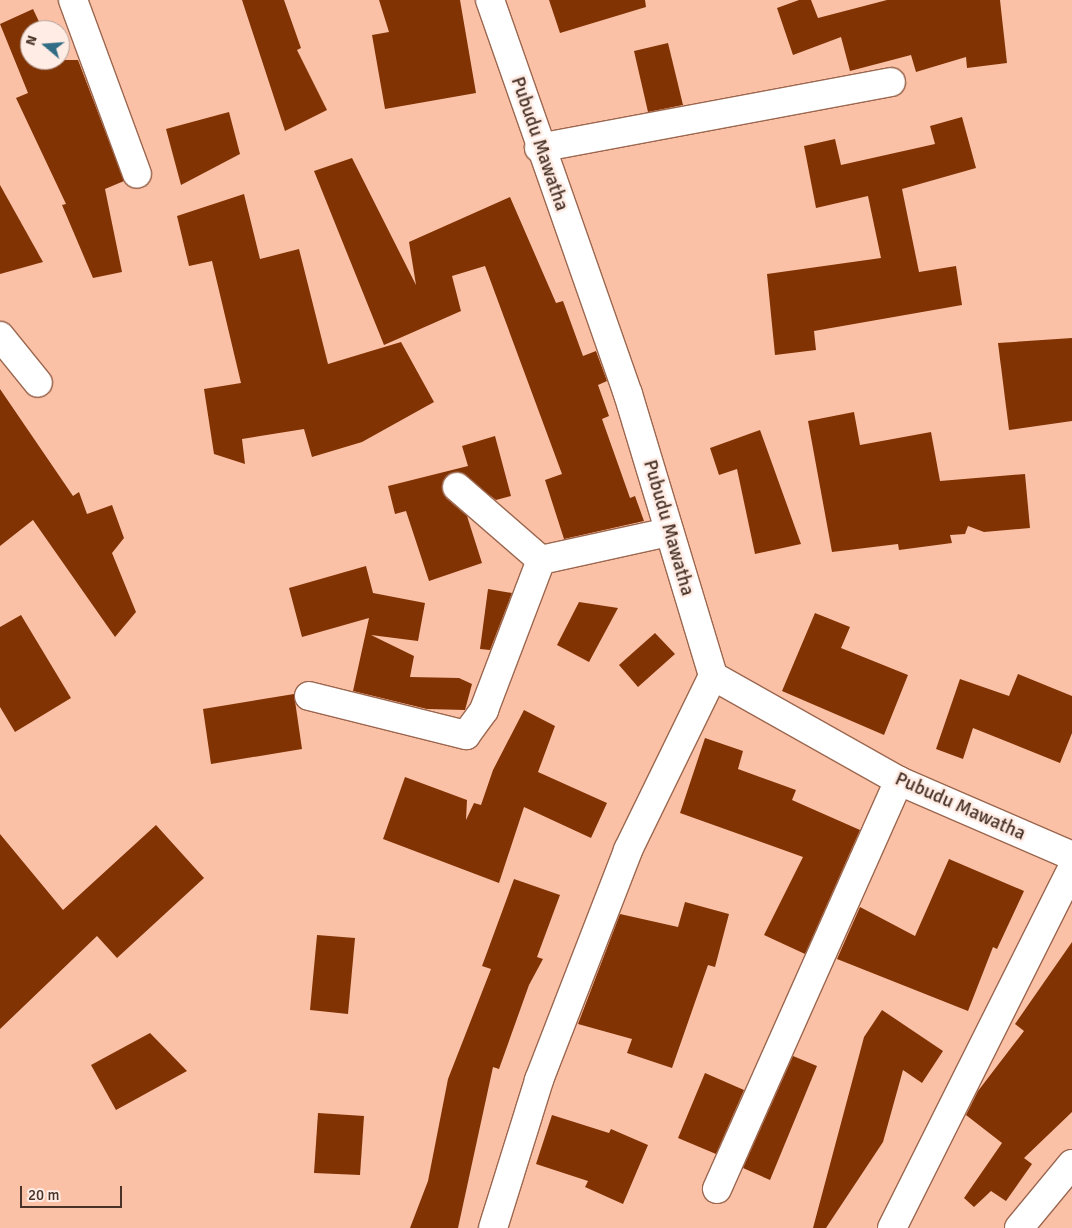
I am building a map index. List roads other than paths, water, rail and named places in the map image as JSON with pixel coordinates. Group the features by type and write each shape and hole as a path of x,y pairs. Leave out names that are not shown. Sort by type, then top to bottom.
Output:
{"street":[{"path":"74,0 137,174"},
{"name":"Pubudu Mawatha","path":"490,0 539,148 628,394 668,532 713,676 899,781 1072,856"},
{"path":"539,148 890,82"},
{"path":"0,336 38,383"},
{"path":"457,487 542,560"},
{"path":"542,560 668,532"},
{"path":"308,696 466,735 484,710 542,560"},
{"path":"494,1228 539,1080 628,850 713,676"},
{"path":"717,1189 899,781"},
{"path":"892,1228 1072,869"},
{"path":"1019,1228 1072,1164"}]}
